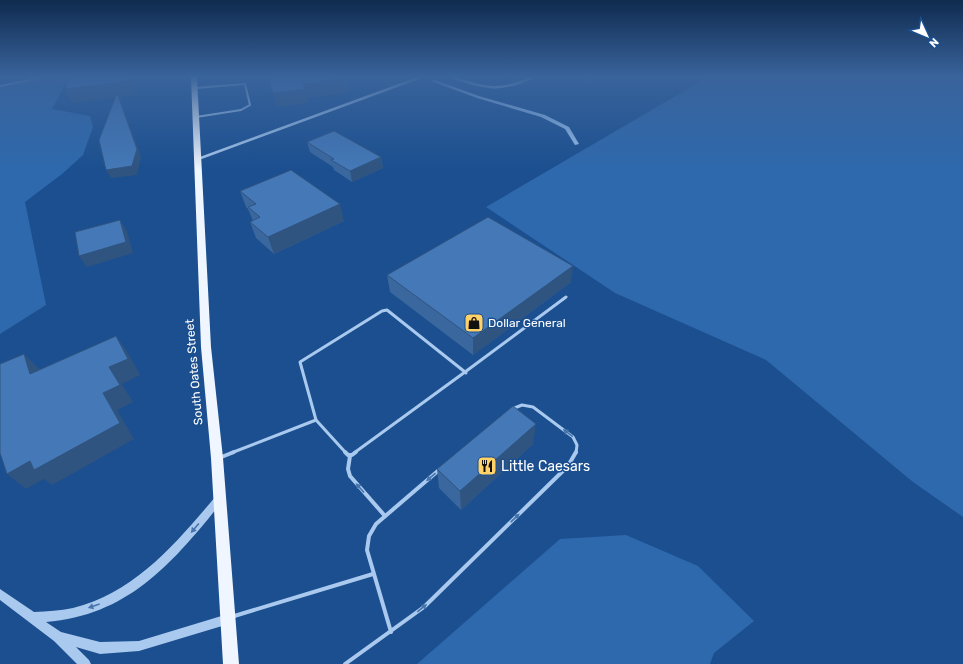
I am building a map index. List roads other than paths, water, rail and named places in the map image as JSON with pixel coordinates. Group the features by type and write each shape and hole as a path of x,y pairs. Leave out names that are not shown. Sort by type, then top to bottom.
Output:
{"main road":[{"name":"South Oates Street","path":"196,108 206,348 217,458 231,664"}],"street":[{"path":"198,159 338,108"},
{"path":"32,618 74,613 113,600 148,576 159,566 181,545 220,498"},
{"path":"0,594 58,637 85,664"},
{"path":"58,637 100,648 139,646 228,619"}],"lane":[{"path":"196,117 246,108"},
{"path":"350,456 566,297"},
{"path":"350,456 316,420 300,362 382,311 388,310 466,372"},
{"path":"345,664 424,607 568,466 577,452 578,444 573,437 533,407 525,404 517,405 509,411"},
{"path":"217,458 316,420"},
{"path":"350,456 348,469 350,476 384,516"},
{"path":"391,632 367,550 369,536 376,524 384,516 444,466"},
{"path":"228,619 373,574"}],"waterway":[{"path":"516,108 543,116 567,128 577,144"}],"place":[{"name":"Dollar General","path":"474,323"},
{"name":"Little Caesars","path":"487,466"}]}
